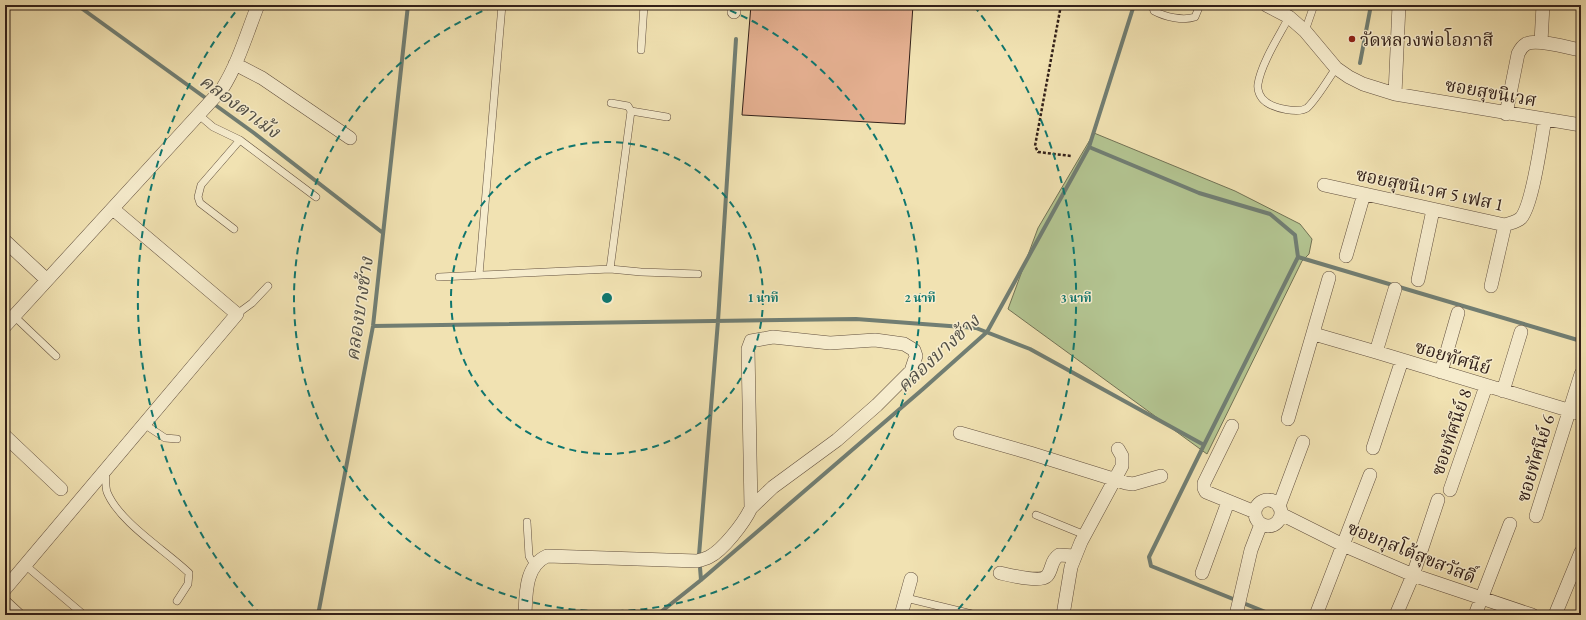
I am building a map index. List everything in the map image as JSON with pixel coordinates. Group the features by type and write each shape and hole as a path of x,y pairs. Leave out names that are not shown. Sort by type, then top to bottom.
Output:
{"street":[{"path":"9,321 222,89 235,64 258,5"},
{"name":"ซอยสุขนิเวศ","path":"1266,5 1289,17 1305,31 1336,68 1363,84 1395,94 1506,114 1581,125"},
{"path":"1395,94 1399,5"},
{"path":"1541,42 1543,5"},
{"path":"1506,114 1518,54 1521,47 1527,43 1541,42 1581,50"},
{"path":"235,64 262,78 350,138"},
{"name":"ซอยสุขนิเวศ 5 เฟส 1","path":"1324,185 1433,210 1505,224 1520,219 1526,211 1545,119"},
{"path":"1346,256 1364,194"},
{"path":"5,589 237,314 113,209"},
{"path":"1418,280 1433,210"},
{"path":"1491,286 1505,224"},
{"path":"5,241 47,280"},
{"path":"1288,419 1314,334 1329,278"},
{"path":"1376,352 1395,289"},
{"path":"1441,372 1458,313"},
{"path":"1502,391 1521,332"},
{"name":"ซอยทัศนีย์","path":"1314,334 1575,413"},
{"path":"525,615 527,583 534,565 540,559 547,556 702,560 716,552 745,521 751,508 773,487 837,440 877,405 911,371 916,356 914,350 904,344 875,340 830,344 773,337 751,341 748,349 751,508"},
{"path":"1373,448 1402,360"},
{"name":"ซอยทัศนีย์ 6","path":"1536,516 1575,413 1581,374"},
{"name":"ซอยทัศนีย์ 8","path":"1450,490 1486,386"},
{"path":"1232,426 1204,483 1204,488 1206,492 1255,512 1257,521 1265,526 1274,525 1280,518 1280,510 1303,442"},
{"path":"960,433 1030,452 1115,480 1133,484 1161,476"},
{"path":"5,436 61,489"},
{"path":"1063,615 1071,567 1075,556 1119,472 1122,456 1118,449"},
{"path":"1316,615 1370,475"},
{"name":"ซอยกุสโต้สุขสวัสดิ์","path":"1255,512 1257,506 1265,500 1270,500 1280,510 1343,545 1413,575 1532,615"},
{"path":"1396,615 1413,575 1438,500"},
{"path":"1202,574 1228,502"},
{"path":"1236,615 1251,550 1261,524"},
{"path":"1475,615 1510,524"},
{"path":"1555,615 1581,552"},
{"path":"1000,573 1031,578 1043,578 1047,576 1055,558 1060,555 1075,556"},
{"path":"901,615 911,579"},
{"path":"5,604 18,615"}],"lane":[{"path":"479,275 502,5"},
{"path":"641,50 644,5"},
{"path":"665,5 683,6"},
{"path":"1152,5 1154,11 1162,15 1188,19 1195,17 1200,5"},
{"path":"1305,31 1314,5"},
{"path":"1289,17 1260,72 1257,85 1259,95 1266,103 1290,111 1298,111 1306,108 1336,68"},
{"path":"610,269 631,111 628,106 611,104"},
{"path":"631,111 667,116"},
{"path":"199,115 213,127 240,140 316,197"},
{"path":"234,229 200,203 198,197 201,185 240,140"},
{"path":"439,277 610,269 641,272 698,274"},
{"path":"237,314 252,303 268,286"},
{"path":"9,321 56,356"},
{"path":"144,424 155,433 165,438 177,439"},
{"path":"105,470 106,491 119,511 157,548 189,572 188,584 177,601"},
{"path":"1036,515 1085,535"},
{"path":"527,522 529,556 534,565"},
{"path":"25,565 84,615"},
{"path":"906,598 976,615"}],"path":[{"path":"1061,5 1035,146 1038,152 1071,156"}],"green space":[{"path":"1094,133 1235,191 1300,224 1312,239 1309,254 1302,261 1207,454 1008,309 1038,228"}],"building":[{"path":"751,5 913,5 905,124 742,115"}],"waterway":[{"name":"คลองตาเม้ง","path":"77,5 254,133 383,233"},
{"name":"คลองบางช้าง","path":"318,615 373,326 408,5"},
{"name":"คลองบางช้าง","path":"657,615 701,580 987,332 1089,147 1134,5"},
{"path":"1360,63 1371,5"},
{"path":"701,580 699,555 718,321 736,39"},
{"path":"1089,147 1199,193 1270,214 1295,235 1298,257 1581,341"},
{"path":"1273,615 1151,566 1149,557 1298,257"},
{"path":"373,326 856,319 976,328 1030,349 1204,445"}],"place":[{"name":"วัดหลวงพ่อโอภาสี","path":"1352,39"}]}
